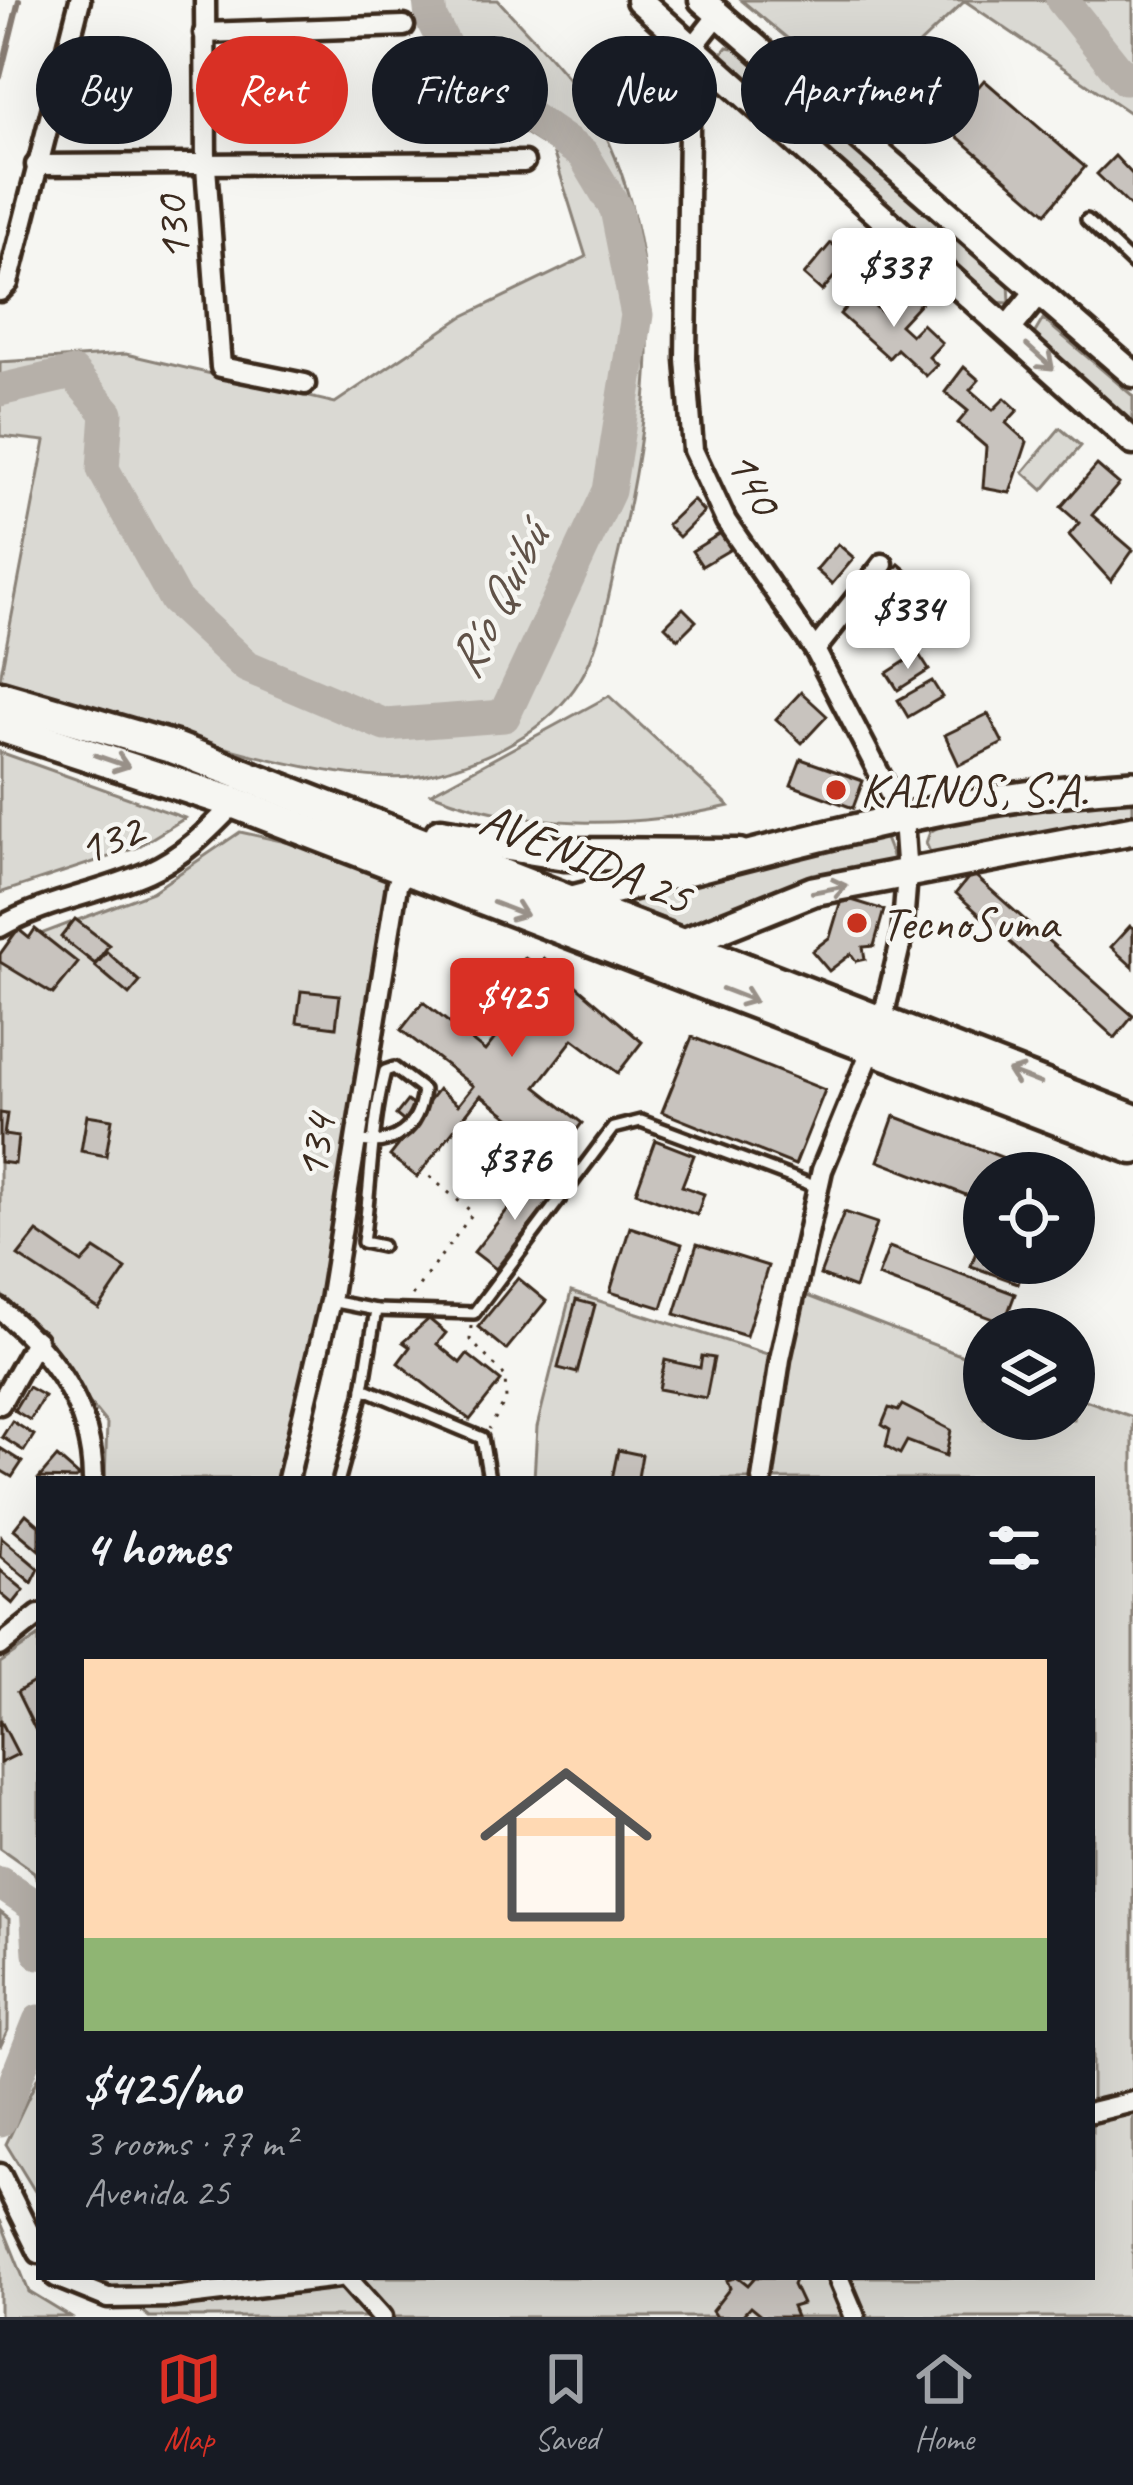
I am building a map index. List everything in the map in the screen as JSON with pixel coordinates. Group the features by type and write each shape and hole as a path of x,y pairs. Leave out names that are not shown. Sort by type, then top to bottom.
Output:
{"main road":[{"name":"AVENIDA 25","path":"0,697 175,748 572,900 681,944 1133,1148"},
{"name":"AVENIDA 25","path":"0,726 235,803 629,954 1133,1120"},
{"path":"572,900 739,855 903,819 1077,788 1133,785"},
{"path":"308,799 444,835 565,854 739,855"},
{"path":"629,954 681,944 814,891 1133,830"}],"street":[{"path":"4,287 80,0"},
{"name":"130","path":"206,0 206,167 221,367 305,384"},
{"path":"639,0 675,36"},
{"path":"697,36 710,7 1133,374"},
{"path":"204,33 404,26"},
{"path":"717,75 1133,442"},
{"name":"140","path":"689,144 686,358 693,450 726,521 815,650 903,819 907,874 902,937 878,1034 818,1188 780,1359 762,1476"},
{"path":"36,165 524,162"},
{"path":"1008,329 1038,292"},
{"path":"815,650 884,564"},
{"name":"132","path":"0,927 37,906 146,873 193,846 235,803"},
{"path":"400,868 416,853 437,847"},
{"name":"134","path":"289,1476 330,1301 400,868"},
{"path":"0,1309 37,1340 74,1391 92,1476"},
{"path":"0,1404 37,1340"},
{"path":"0,1646 36,1617"},
{"path":"1095,2111 1133,2102"},
{"path":"0,2174 36,2247"},
{"path":"63,2280 108,2298 172,2297 317,2280"},
{"path":"346,2280 382,2317"},
{"path":"839,2280 854,2317"}],"lane":[{"path":"1087,220 1133,264"},
{"path":"356,1141 376,1145 395,1142 421,1112 423,1090 394,1068 385,1071 380,1089 376,1145 363,1242 382,1246"},
{"path":"330,1301 376,1310 474,1312 613,1129 641,1120 818,1188"},
{"path":"340,1476 363,1388 376,1310"},
{"path":"363,1388 484,1442 489,1476"}],"path":[{"path":"401,1311 473,1214 422,1170"},
{"path":"474,1312 470,1340 505,1376 506,1400 484,1442"}],"shaded area":[{"path":"417,0 498,0 531,36 427,36 416,15"},
{"path":"741,0 1133,0 1133,115 965,1 928,36 785,36"},
{"path":"727,47 741,52 741,77 719,57"},
{"path":"548,55 572,84 572,144 610,144 628,194 641,247 648,354 637,461 605,610 580,680 551,715 515,741 473,761 431,774 390,778 339,773 218,746 0,679 45,441 0,436 0,362 126,354 335,403 462,317 586,257 553,151 542,144 548,144"},
{"path":"816,144 848,144 1009,283 1010,303 992,302"},
{"path":"1043,319 1133,396 1133,429 1033,336"},
{"path":"1060,428 1081,446 1043,490 1023,472"},
{"path":"609,696 729,806 655,819 578,822 503,814 431,793"},
{"path":"0,752 185,818 136,848 0,893"},
{"path":"1133,798 1133,816 941,855 930,852 926,843 930,832 945,823 1084,800"},
{"path":"240,832 401,867 301,1476 105,1476 107,1424 0,1293 0,961 17,943 152,892"},
{"path":"884,836 893,859 884,866 810,878 683,926 621,902"},
{"path":"571,1292 780,1358 797,1292 963,1356 963,1440 1095,1440 1095,1403 1133,1417 1133,2317 149,2317 103,2280 1095,2280 1095,1476 534,1476 537,1427"},
{"path":"36,1638 36,1878 0,1848 0,1663"},
{"path":"0,1912 9,1919 8,2030 0,2047"},
{"path":"36,2081 36,2193 6,2144"},
{"path":"0,2220 29,2292 70,2317 0,2317"}],"building":[{"path":"984,80 1085,167 1046,213 966,144 979,144 979,86"},
{"path":"1115,156 1133,175 1133,209 1097,174"},
{"path":"831,243 850,258 822,291 804,275"},
{"path":"911,289 923,300 900,325 911,335 922,324 942,343 929,357 937,365 926,376 897,349 889,358 840,314 859,292 886,316"},
{"path":"964,367 979,380 970,390 993,410 1005,398 1018,410 1006,423 1027,442 1010,493 983,488 986,447 958,423 968,411 945,392"},
{"path":"1097,465 1119,484 1092,515 1133,550 1111,581 1069,535 1079,523 1061,507"},
{"path":"693,500 704,512 679,537 667,525"},
{"path":"721,533 731,549 702,566 692,551"},
{"path":"838,544 854,558 832,584 816,570"},
{"path":"899,564 937,596 918,618 881,586"},
{"path":"683,608 696,621 678,639 665,626"},
{"path":"918,653 929,670 898,690 887,673"},
{"path":"932,681 942,697 908,717 898,700"},
{"path":"801,692 827,716 802,743 776,719"},
{"path":"988,714 1003,743 959,765 945,735"},
{"path":"801,759 863,781 853,808 791,785"},
{"path":"972,873 1133,1016 1115,1038 956,893"},
{"name":"TecnoSuma","path":"842,897 884,910 874,946 863,947 865,959 856,961 851,954 829,971 812,951 830,937"},
{"path":"75,919 109,945 95,964 61,937"},
{"path":"1133,928 1133,967 1111,947"},
{"path":"18,929 29,938 35,929 78,963 53,994 0,962 0,954"},
{"path":"107,952 140,982 129,995 95,966"},
{"path":"525,958 538,967 544,958 642,1042 618,1073 573,1039 536,1087 582,1123 558,1155 481,1095 417,1177 390,1156 412,1128 396,1115 407,1101 421,1111 438,1089 458,1105 473,1086 401,1030 423,1002 485,1051 508,1022 487,1006"},
{"path":"301,991 340,995 336,1027 297,1022"},
{"path":"692,1037 825,1090 795,1165 662,1112"},
{"path":"0,1113 7,1114 4,1135 18,1137 15,1164 0,1162"},
{"path":"87,1115 112,1119 106,1156 81,1151"},
{"path":"894,1116 988,1152 963,1152 963,1194 878,1161"},
{"path":"655,1140 694,1155 682,1186 704,1194 697,1215 636,1192"},
{"path":"534,1176 556,1193 496,1269 474,1252"},
{"path":"844,1212 877,1223 855,1288 820,1275"},
{"path":"630,1227 682,1244 662,1308 610,1292"},
{"path":"37,1232 82,1263 95,1249 126,1269 99,1309 18,1256"},
{"path":"697,1244 768,1266 746,1336 675,1314"},
{"path":"889,1247 963,1275 963,1284 988,1284 1015,1294 1010,1308 964,1308 878,1276"},
{"path":"518,1278 546,1301 506,1350 478,1327"},
{"path":"576,1300 595,1305 577,1373 558,1368"},
{"path":"429,1319 446,1333 437,1344 460,1363 467,1354 501,1381 470,1420 398,1363 410,1347 403,1342"},
{"path":"702,1356 714,1358 706,1398 659,1389 665,1360 700,1368"},
{"path":"28,1387 44,1396 30,1420 14,1410"},
{"path":"902,1405 951,1430 946,1456 907,1441 900,1454 886,1446 890,1430 882,1425 889,1408 898,1411"},
{"path":"12,1421 34,1435 24,1451 2,1437"},
{"path":"0,1448 22,1462 12,1477 0,1470"},
{"path":"618,1450 642,1455 638,1476 613,1476"},
{"path":"57,1457 79,1476 41,1476"},
{"path":"26,1514 36,1522 36,1547 14,1529"},
{"path":"1,1537 36,1566 32,1583 0,1556"},
{"path":"0,1570 24,1590 13,1604 0,1593"},
{"path":"36,1681 36,1731 17,1692"},
{"path":"0,1719 18,1754 0,1763"},
{"path":"727,2280 748,2285 752,2280 795,2280 802,2304 792,2307 796,2317 762,2317 750,2307 741,2317 716,2317 712,2311 730,2288"}],"waterway":[{"path":"0,77 19,0"},
{"name":"Río Quibú","path":"0,390 73,373 107,413 103,469 175,600 246,666 385,725 504,716 609,491 637,315 616,209 583,154 455,65 431,18 429,0"},
{"name":"Río Quibú","path":"1062,0 1125,79 1133,77"},
{"name":"Río Quibú","path":"0,1883 36,1907"},
{"name":"Río Quibú","path":"0,2120 36,2029"}],"place":[{"name":"KAINOS, S.A.","path":"836,790"},
{"name":"TecnoSuma","path":"857,923"}]}
